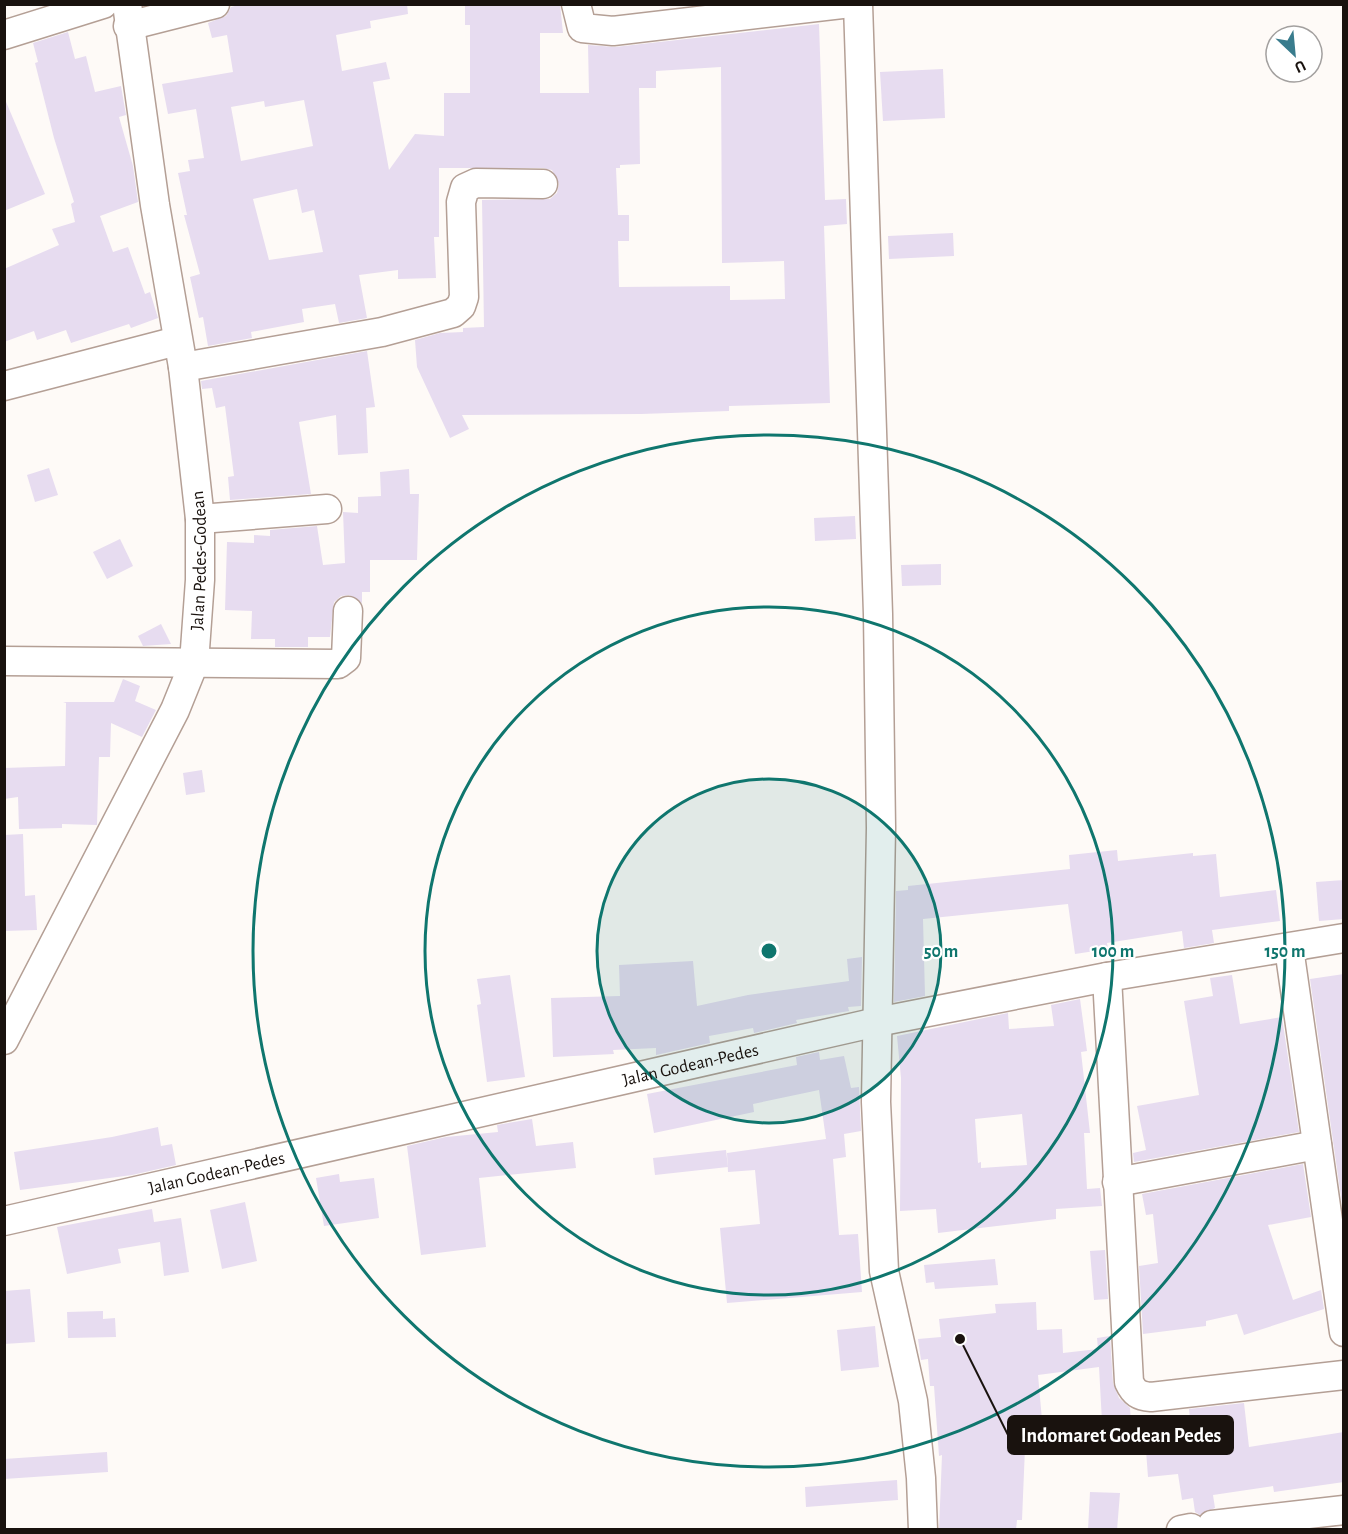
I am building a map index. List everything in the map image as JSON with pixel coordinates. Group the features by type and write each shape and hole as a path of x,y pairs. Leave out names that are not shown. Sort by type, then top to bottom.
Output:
{"street":[{"path":"4,35 103,4"},
{"path":"128,15 215,4"},
{"path":"576,4 582,28 613,32 842,4"},
{"path":"858,4 878,614 881,828 876,1102 884,1271 913,1401 921,1478 923,1530"},
{"name":"Jalan Pedes-Godean","path":"4,1040 175,710 194,663 200,580 200,519 180,354 128,15"},
{"path":"4,386 180,354 393,329 453,313 461,306 464,297 461,202 465,188 476,183 543,184"},
{"path":"200,519 327,508"},
{"path":"4,661 342,663 346,658 348,611"},
{"name":"Jalan Godean-Pedes","path":"4,1221 877,1022 1107,977 1344,938"},
{"path":"1289,948 1344,1332"},
{"path":"1107,977 1130,1382 1140,1396 1344,1375"},
{"path":"1117,1182 1317,1145"},
{"path":"1195,1528 1344,1510"}],"building":[{"path":"242,4 407,4 408,14 370,21 371,28 336,35 342,71 386,62 390,79 373,82 389,170 415,134 444,136 444,93 470,93 470,25 465,25 465,4 560,4 563,33 540,33 540,93 589,93 588,45 615,47 819,24 825,200 846,199 847,224 824,226 830,403 729,406 729,411 641,414 462,415 469,429 450,438 417,367 415,340 440,333 463,332 463,328 484,327 482,200 550,199 557,193 559,184 552,170 543,168 439,168 439,237 434,237 436,278 398,279 398,270 359,275 367,318 339,323 335,304 302,309 304,322 251,332 252,338 208,346 203,317 199,318 190,277 200,274 184,215 187,215 178,173 190,171 188,160 204,158 196,109 168,114 162,84 233,72 227,35 212,38 208,23 226,16 231,7","holes":["721,67 722,263 784,261 785,299 730,300 730,286 619,287 618,241 629,241 629,215 618,215 616,168 620,168 620,165 640,164 639,88 656,88 656,71","304,100 313,146 241,161 231,107 264,101 265,107","297,189 302,213 314,210 323,252 269,260 253,199"]},
{"path":"68,32 75,59 86,56 95,92 121,86 126,115 119,117 133,166 138,202 100,216 113,252 128,247 145,294 150,292 158,318 131,328 129,324 71,343 66,330 37,340 34,331 4,342 4,269 59,245 52,229 75,222 71,204 74,202 54,138 35,63 38,62 33,43"},
{"path":"943,69 945,118 883,121 880,72"},
{"path":"4,97 45,194 4,211"},
{"path":"953,233 954,256 889,259 888,236"},
{"path":"367,351 375,407 366,408 368,453 338,455 336,415 299,422 311,494 230,500 228,477 234,476 225,406 216,408 212,388 202,389 201,381"},
{"path":"49,468 58,495 35,502 27,475"},
{"path":"409,469 410,494 419,494 417,560 370,560 370,592 362,592 362,603 349,595 341,596 334,602 330,637 308,637 308,647 275,647 275,639 251,639 252,611 225,610 227,542 254,543 254,535 270,536 270,530 317,526 323,565 345,563 343,512 358,513 358,497 381,496 380,472"},
{"path":"855,516 856,539 815,541 814,518"},
{"path":"120,539 133,566 107,579 93,552"},
{"path":"941,564 941,585 902,586 901,565"},
{"path":"161,624 171,644 143,646 138,636"},
{"path":"123,679 140,686 135,701 156,710 142,737 111,723 110,757 99,757 97,825 62,824 62,828 19,829 18,797 4,799 4,768 65,766 66,703 63,702 114,702"},
{"path":"202,770 205,792 186,795 183,773"},
{"path":"23,834 25,896 35,895 37,930 4,931 4,835"},
{"path":"1117,850 1118,861 1193,853 1193,856 1216,854 1220,897 1276,890 1280,921 1212,930 1214,943 1184,948 1182,931 1107,943 1108,949 1075,954 1068,904 923,919 925,996 894,1002 896,891 908,890 908,886 1070,869 1069,855"},
{"path":"1344,880 1344,919 1319,921 1316,882"},
{"path":"862,957 861,1006 848,1007 849,1011 796,1020 797,1023 754,1033 753,1028 709,1036 710,1043 656,1055 656,1048 613,1050 614,1054 553,1057 551,998 620,996 619,965 693,961 697,1006 748,995 849,981 847,959"},
{"path":"1344,974 1344,1211 1343,1211 1310,979"},
{"path":"510,975 525,1077 487,1082 477,1005 481,1004 477,979"},
{"path":"1232,975 1240,1024 1282,1017 1299,1132 1134,1162 1133,1153 1146,1150 1137,1106 1199,1095 1184,1001 1213,996 1210,978"},
{"path":"1080,999 1087,1051 1081,1052 1090,1133 1084,1133 1087,1189 1100,1188 1102,1206 1056,1209 1056,1219 938,1233 936,1209 900,1211 901,1078 897,1036 1008,1013 1009,1029 1054,1026 1051,1005","holes":["1022,1114 1027,1165 981,1168 981,1162 978,1163 975,1119"]},
{"path":"819,1052 820,1060 844,1056 851,1088 859,1087 861,1131 844,1134 846,1157 833,1159 839,1235 858,1234 862,1292 727,1303 720,1228 760,1224 755,1170 728,1172 727,1153 826,1139 819,1090 753,1104 754,1112 654,1133 647,1094 797,1065 796,1057"},
{"path":"532,1119 536,1146 573,1142 576,1168 479,1178 486,1247 421,1255 407,1146 446,1137 498,1132 497,1125"},
{"path":"158,1127 161,1146 172,1144 176,1165 132,1175 20,1190 14,1152 112,1137"},
{"path":"726,1150 728,1167 655,1175 653,1158"},
{"path":"1303,1164 1311,1217 1268,1225 1293,1300 1321,1290 1324,1309 1244,1335 1237,1314 1206,1321 1206,1326 1143,1334 1139,1266 1158,1263 1153,1214 1146,1215 1142,1194"},
{"path":"339,1174 340,1182 374,1178 379,1218 324,1226 316,1178"},
{"path":"245,1202 257,1261 222,1269 210,1210"},
{"path":"152,1209 154,1222 181,1218 189,1272 164,1276 160,1242 118,1249 121,1263 67,1274 57,1227"},
{"path":"1105,1250 1108,1299 1094,1300 1090,1251"},
{"path":"995,1259 998,1285 935,1289 934,1282 926,1283 924,1265"},
{"path":"30,1289 35,1342 4,1344 4,1291"},
{"path":"1036,1302 1037,1330 1062,1329 1063,1353 1098,1349 1097,1338 1110,1336 1113,1383 1119,1398 1130,1408 1132,1439 1103,1440 1099,1367 1038,1375 1042,1420 1062,1419 1063,1447 1025,1448 1022,1520 1017,1520 1016,1530 939,1530 942,1455 939,1456 934,1386 930,1386 928,1359 921,1360 918,1339 941,1337 939,1319 996,1313 995,1304"},
{"path":"103,1311 103,1319 115,1318 116,1337 68,1338 67,1312"},
{"path":"875,1326 879,1367 841,1371 837,1330"},
{"path":"1244,1403 1249,1447 1344,1432 1344,1482 1274,1492 1273,1486 1213,1495 1215,1508 1200,1515 1195,1512 1193,1498 1182,1500 1178,1474 1148,1477 1145,1437 1176,1435 1176,1431 1191,1429 1189,1409"},
{"path":"107,1452 108,1472 4,1479 4,1459"},
{"path":"897,1480 898,1500 806,1507 805,1487"},
{"path":"1090,1492 1120,1493 1117,1530 1088,1530"}],"place":[{"name":"Indomaret Godean Pedes","path":"960,1339"}]}
